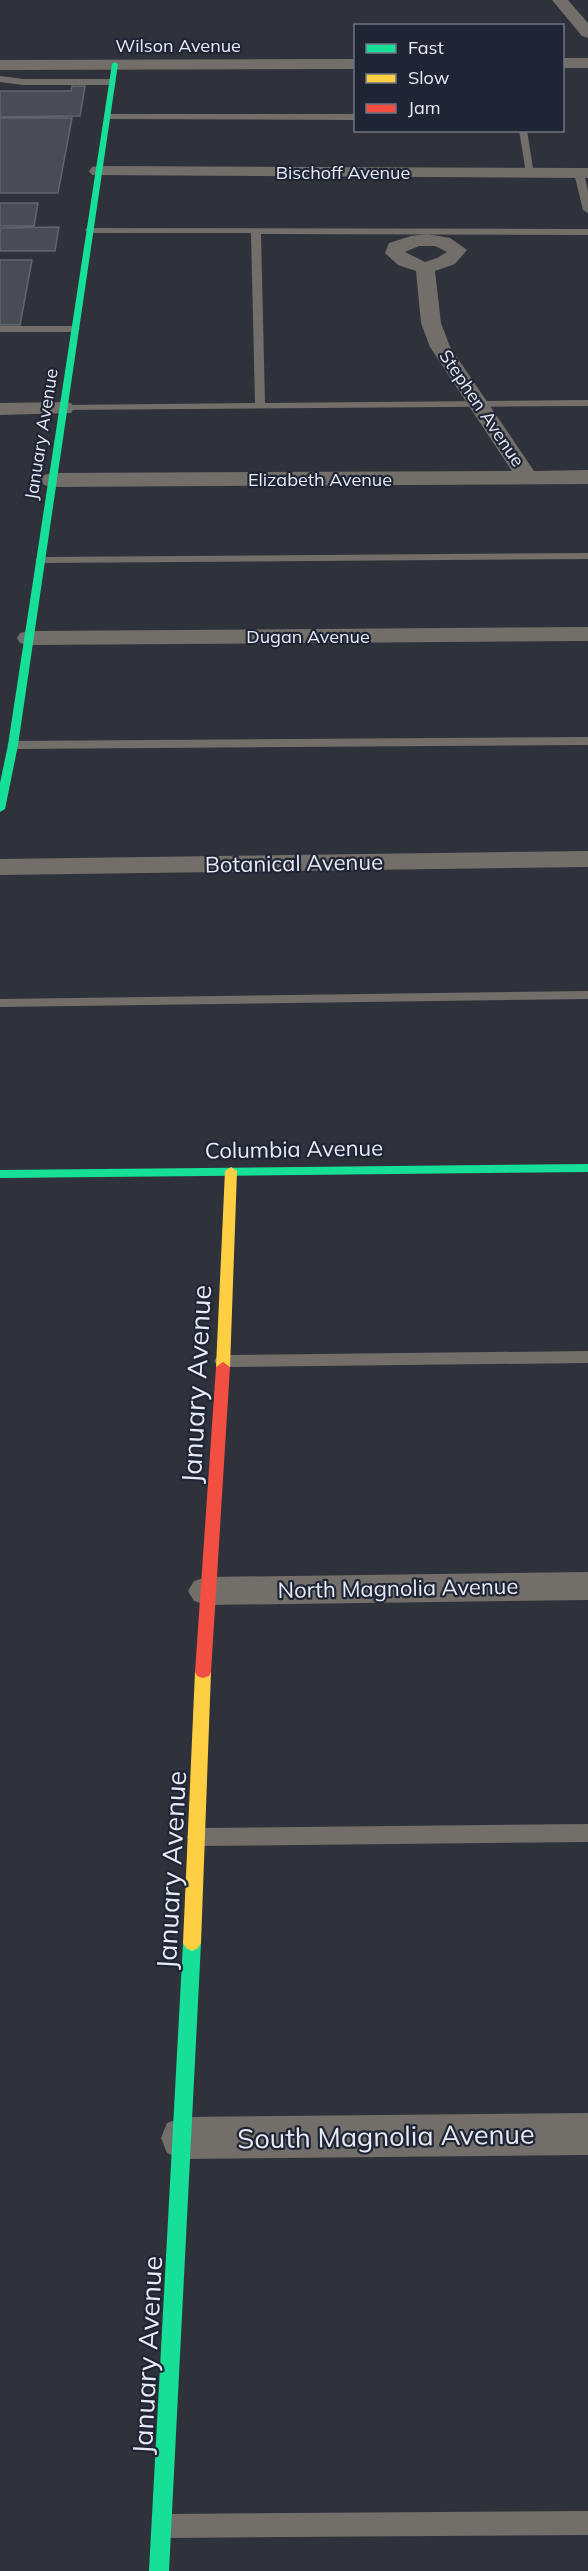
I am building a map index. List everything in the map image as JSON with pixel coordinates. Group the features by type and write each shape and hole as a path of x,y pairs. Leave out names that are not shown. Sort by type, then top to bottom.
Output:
{"street":[{"path":"560,0 588,33"},
{"path":"564,63 588,63"},
{"name":"Wilson Avenue","path":"5,72 115,64 354,64"},
{"name":"January Avenue","path":"0,809 13,745 115,64"},
{"name":"Bischoff Avenue","path":"98,171 584,173"},
{"name":"Stephen Avenue","path":"425,268 431,323 440,347 528,478"},
{"path":"0,409 63,408"},
{"name":"Elizabeth Avenue","path":"52,480 588,477"},
{"name":"Dugan Avenue","path":"29,638 588,634"},
{"name":"Botanical Avenue","path":"0,867 588,859"},
{"name":"Columbia Avenue","path":"0,1174 588,1168"},
{"name":"January Avenue","path":"159,2571 183,2138 207,1591 223,1360 231,1171"},
{"name":"North Magnolia Avenue","path":"207,1591 588,1586"},
{"name":"South Magnolia Avenue","path":"183,2138 588,2134"}],"lane":[{"path":"5,72 23,82 112,82"},
{"path":"107,117 354,117"},
{"path":"523,132 531,173"},
{"path":"584,173 588,210"},
{"path":"90,230 588,232"},
{"path":"256,231 260,406"},
{"path":"0,329 75,329"},
{"path":"63,408 588,403"},
{"path":"41,560 588,556"},
{"path":"13,745 588,741"},
{"path":"0,1003 588,995"},
{"path":"223,1360 588,1357"},
{"path":"197,1837 588,1833"},
{"path":"162,2526 588,2523"}],"building":[{"path":"72,86 85,86 80,116 0,117 0,91 71,91"},
{"path":"0,118 72,118 58,193 0,193"},
{"path":"0,203 38,203 34,226 0,226"},
{"path":"59,227 55,251 0,251 0,228"},
{"path":"0,260 32,260 20,325 0,325"}],"traffic: fast":[{"path":"0,809 13,745 115,64"},
{"path":"0,1174 588,1168"},
{"path":"159,2571 192,1943"}],"traffic: slow":[{"path":"223,1367 231,1171"},
{"path":"192,1943 203,1672"}],"traffic: jam":[{"path":"203,1672 223,1367"}]}
